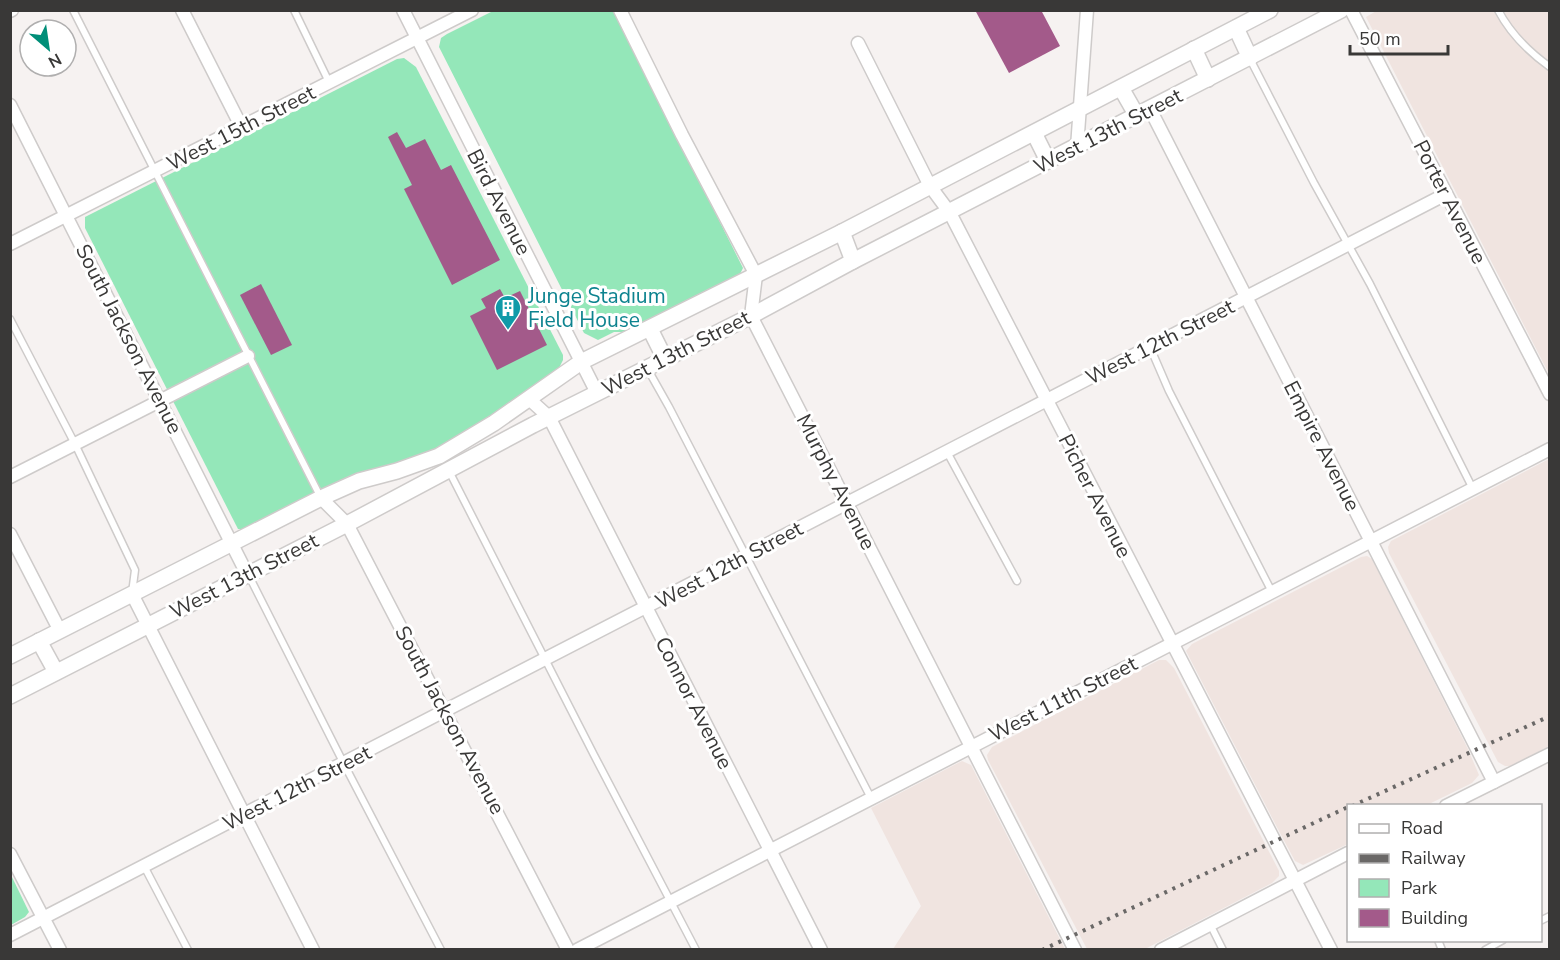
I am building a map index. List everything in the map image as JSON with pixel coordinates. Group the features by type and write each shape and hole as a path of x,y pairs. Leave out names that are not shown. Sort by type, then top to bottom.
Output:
{"street":[{"path":"182,10 243,128"},
{"name":"Bird Avenue","path":"403,10 597,393"},
{"name":"West 15th Street","path":"10,244 472,10"},
{"path":"620,10 682,135 756,275 751,316"},
{"path":"1077,147 1087,10"},
{"name":"West 13th Street","path":"10,656 321,498 359,481 439,456 494,423 581,362 842,232 1270,10"},
{"name":"West 13th Street","path":"10,696 1250,58 1321,15 1341,10"},
{"name":"Porter Avenue","path":"1351,10 1550,394"},
{"path":"1236,28 1250,58"},
{"name":"Picher Avenue","path":"858,43 930,186 950,213 1331,950"},
{"path":"1194,49 1208,79"},
{"path":"1121,88 1144,112"},
{"name":"South Jackson Avenue","path":"10,105 248,574"},
{"name":"Empire Avenue","path":"1144,112 1246,298 1494,782"},
{"path":"1034,133 1048,162"},
{"name":"West 12th Street","path":"10,935 1446,194"},
{"path":"842,232 854,261"},
{"name":"Murphy Avenue","path":"751,316 1075,950"},
{"path":"650,329 665,359"},
{"path":"10,477 248,356"},
{"name":"Connor Avenue","path":"528,398 549,417 821,950"},
{"name":"West 11th Street","path":"577,950 1550,449"},
{"name":"South Jackson Avenue","path":"321,498 347,524 568,950"},
{"path":"10,534 60,631"},
{"path":"132,594 313,950"},
{"path":"39,641 56,672"},
{"path":"1450,804 1550,754"},
{"path":"1161,950 1347,853"},
{"path":"12,858 60,950"}],"lane":[{"path":"73,10 321,498"},
{"path":"294,10 330,83"},
{"path":"1498,10 1518,39 1550,67"},
{"path":"1250,58 1370,284 1473,489"},
{"path":"10,319 75,444 135,570 132,594"},
{"path":"1150,347 1169,391 1272,592"},
{"path":"647,368 871,798"},
{"path":"947,452 1017,581"},
{"path":"448,469 696,950"},
{"path":"248,574 441,950"},
{"path":"144,866 188,950"},
{"path":"1210,924 1223,950"},
{"path":"1485,950 1499,942"}],"shaded area":[{"path":"1378,10 1549,11 1549,374 1366,17"},
{"path":"1549,459 1549,746 1511,766 1505,766 1498,762 1389,553 1388,547 1391,541"},
{"path":"1367,556 1372,559 1479,775 1472,783 1429,804 1347,804 1347,844 1303,865 1295,861 1186,651 1192,644 1361,557"},
{"path":"1159,660 1166,660 1174,668 1279,871 1279,876 1272,883 1145,949 1087,949 987,755 992,747"},
{"path":"962,761 971,765 1065,949 893,949 921,906 871,808"}],"green space":[{"path":"493,11 614,11 743,268 740,274 629,332 614,332 598,340 584,333 439,47 441,38 447,34"},
{"path":"404,58 416,67 563,355 563,360 559,368 502,413 459,441 246,529 238,529 85,228 85,217 397,59"},
{"path":"10,873 29,912 11,925"}],"building":[{"path":"975,10 1041,10 1060,46 1009,73"},
{"path":"397,132 406,148 425,139 441,170 451,165 500,260 452,285 404,189 412,185 388,137"},
{"path":"261,284 292,345 271,355 240,295"},
{"name":"Junge Stadium Field House","path":"500,289 505,298 520,291 547,345 497,370 470,316 486,308 481,299"}],"railway":[{"path":"1356,804 1550,716"},
{"path":"1042,950 1347,807"}],"place":[{"name":"Junge Stadium Field House","path":"508,331"}]}
